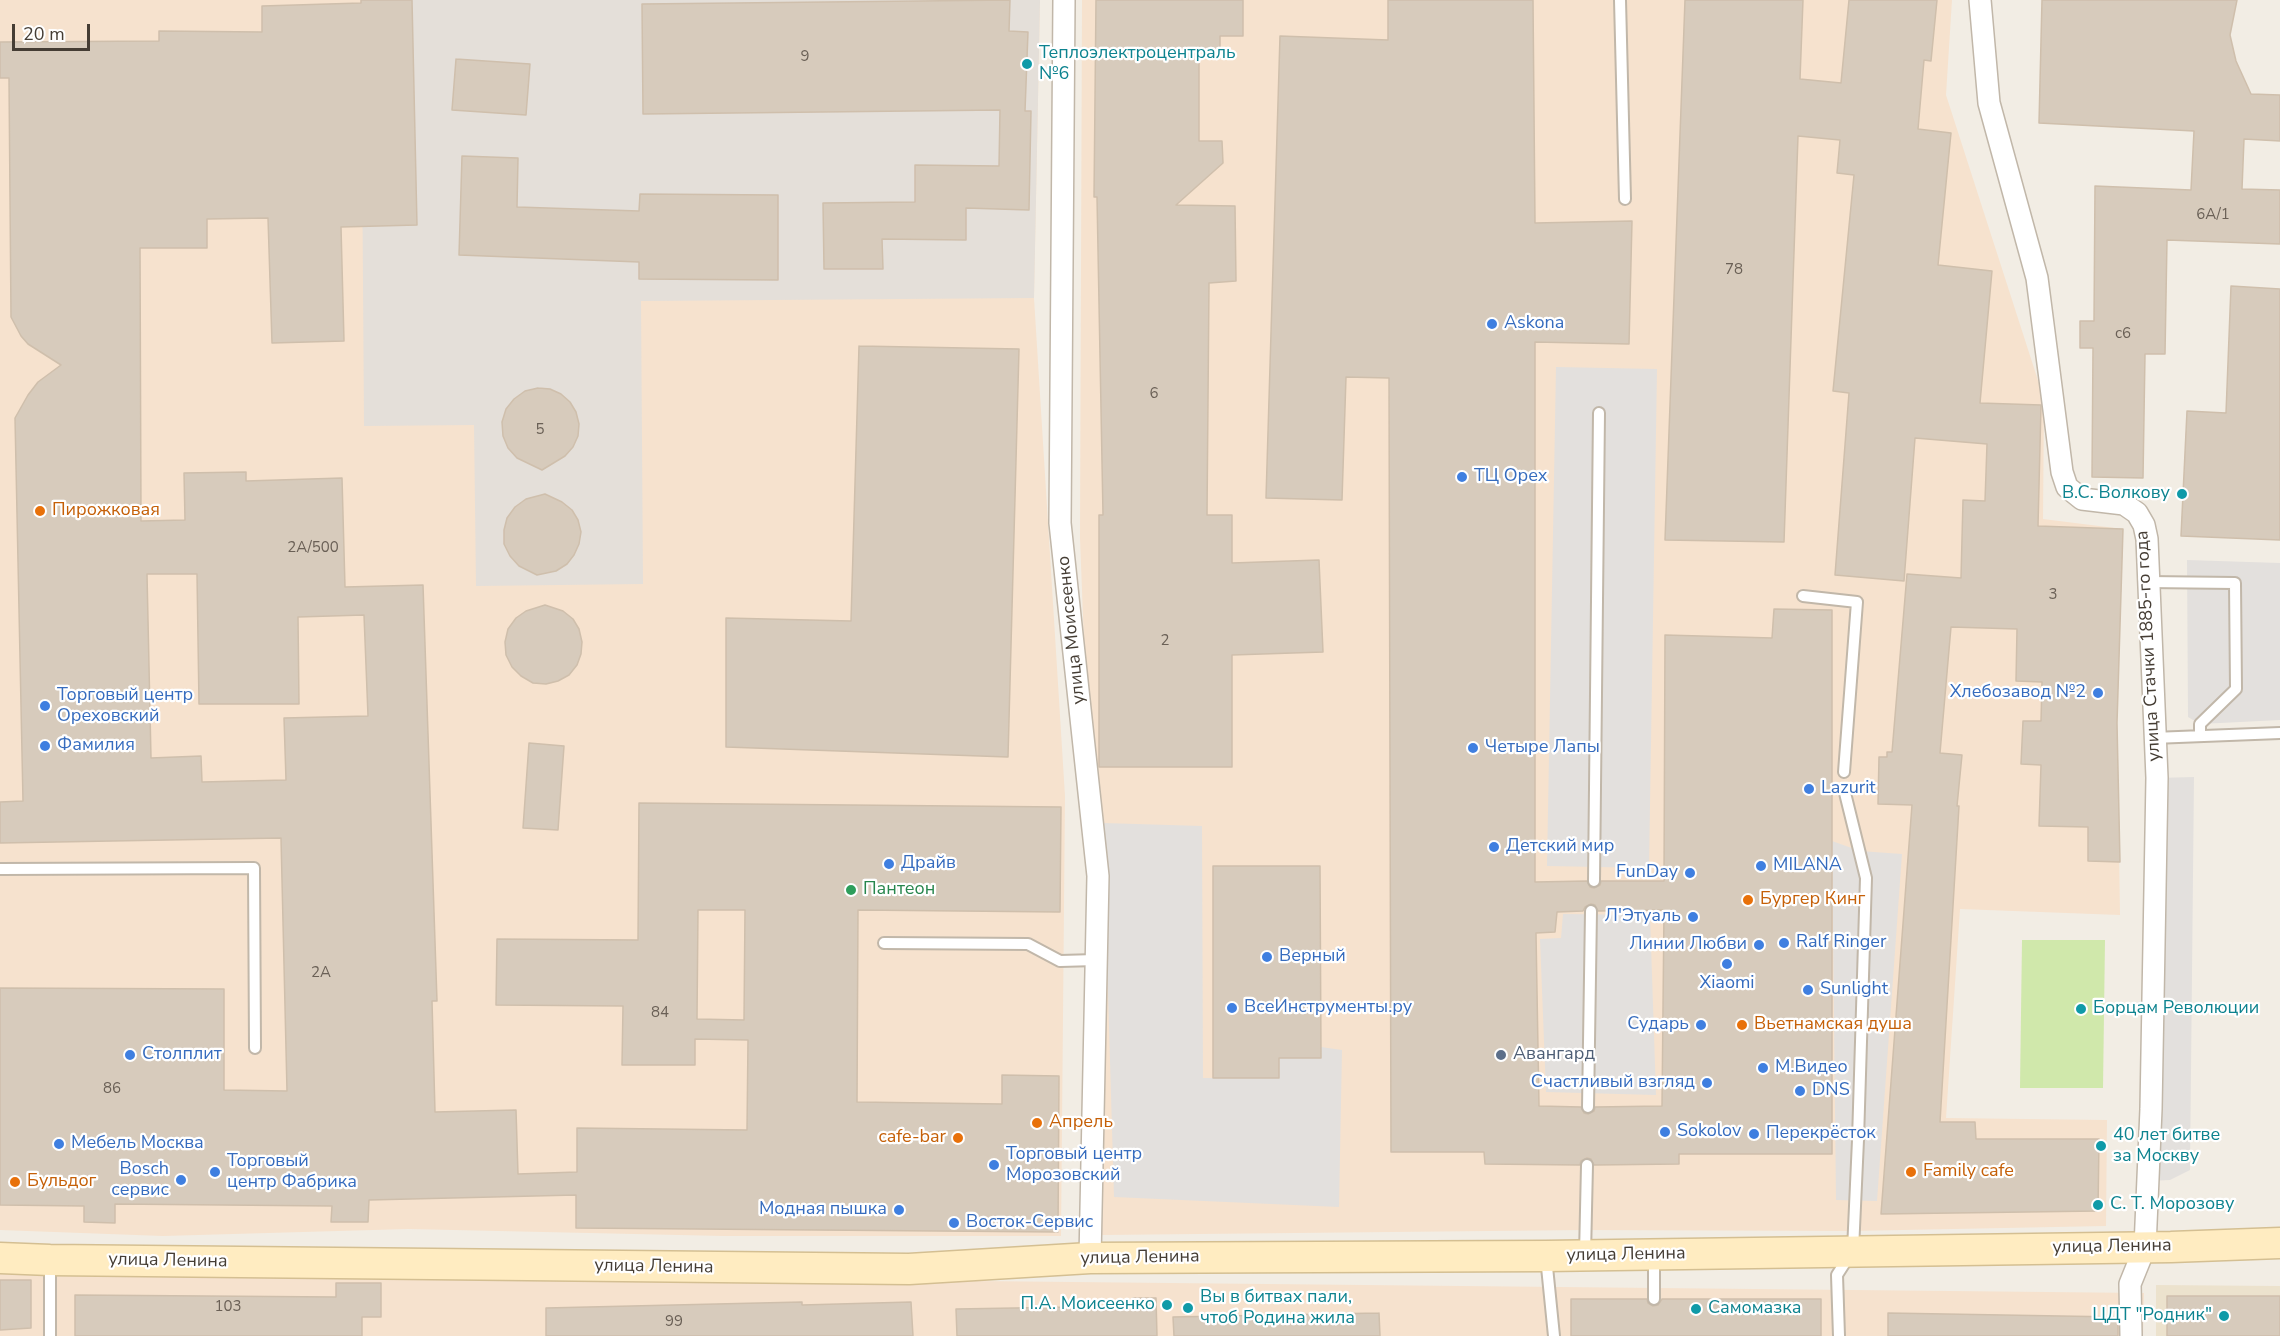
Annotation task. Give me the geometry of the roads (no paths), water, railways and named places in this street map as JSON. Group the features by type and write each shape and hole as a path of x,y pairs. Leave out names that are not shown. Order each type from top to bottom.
{"main road":[{"name":"улица Ленина","path":"0,1258 909,1269 1090,1258 1654,1255 2280,1243"}],"street":[{"name":"улица Моисеенко","path":"1064,0 1060,523 1098,876 1090,1258"},
{"name":"улица Стачки 1885-го года","path":"1980,0 1989,103 2037,278 2061,472 2067,487 2082,499 2124,504 2137,513 2145,525 2153,738 2157,778 2151,1108 2145,1247 2130,1284 2131,1336"}],"lane":[{"path":"1620,0 1625,199"},
{"path":"1594,881 1599,413"},
{"path":"2148,582 2235,582 2236,689 2200,724 2200,736"},
{"path":"1803,596 1857,602 1844,772"},
{"path":"2153,738 2280,733"},
{"path":"1839,1336 1837,1275 1853,1250 1866,878 1844,789"},
{"path":"0,869 254,868 255,1048"},
{"path":"1588,1107 1591,911"},
{"path":"884,944 1028,944 1060,961 1096,960"},
{"path":"1585,1255 1587,1165"},
{"path":"1654,1255 1654,1299"},
{"path":"1546,1256 1554,1336"},
{"path":"50,1260 50,1336"}],"place":[{"name":"Теплоэлектроцентраль №6","path":"1027,64"},
{"name":"Askona","path":"1492,324"},
{"name":"ТЦ Орех","path":"1462,477"},
{"name":"В.С. Волкову","path":"2182,494"},
{"name":"Пирожковая","path":"40,511"},
{"name":"Хлебозавод №2","path":"2098,693"},
{"name":"Торговый центр Ореховский","path":"45,706"},
{"name":"Фамилия","path":"45,746"},
{"name":"Четыре Лапы","path":"1473,748"},
{"name":"Lazurit","path":"1809,789"},
{"name":"Детский мир","path":"1494,847"},
{"name":"Драйв","path":"889,864"},
{"name":"MILANA","path":"1761,866"},
{"name":"FunDay","path":"1690,873"},
{"name":"Пантеон","path":"851,890"},
{"name":"Бургер Кинг","path":"1748,900"},
{"name":"Л'Этуаль","path":"1693,917"},
{"name":"Ralf Ringer","path":"1784,943"},
{"name":"Линии Любви","path":"1759,945"},
{"name":"Верный","path":"1267,957"},
{"name":"Xiaomi","path":"1727,964"},
{"name":"Sunlight","path":"1808,990"},
{"name":"ВсеИнструменты.ру","path":"1232,1008"},
{"name":"Борцам Революции","path":"2081,1009"},
{"name":"Сударь","path":"1701,1025"},
{"name":"Вьетнамская душа","path":"1742,1025"},
{"name":"Столплит","path":"130,1055"},
{"name":"Авангард","path":"1501,1055"},
{"name":"М.Видео","path":"1763,1068"},
{"name":"Счастливый взгляд","path":"1707,1083"},
{"name":"DNS","path":"1800,1091"},
{"name":"Апрель","path":"1037,1123"},
{"name":"Sokolov","path":"1665,1132"},
{"name":"Перекрёсток","path":"1754,1134"},
{"name":"cafe-bar","path":"958,1138"},
{"name":"Мебель Москва","path":"59,1144"},
{"name":"40 лет битве за Москву","path":"2101,1146"},
{"name":"Торговый центр Морозовский","path":"994,1165"},
{"name":"Торговый центр Фабрика","path":"215,1172"},
{"name":"Family cafe","path":"1911,1172"},
{"name":"Bosch сервис","path":"181,1180"},
{"name":"Бульдог","path":"15,1182"},
{"name":"С. Т. Морозову","path":"2098,1205"},
{"name":"Модная пышка","path":"899,1210"},
{"name":"Восток-Сервис","path":"954,1223"},
{"name":"П.А. Моисеенко","path":"1167,1305"},
{"name":"Вы в битвах пали, чтоб Родина жила","path":"1188,1308"},
{"name":"Самомазка","path":"1696,1309"},
{"name":"ЦДТ \"Родник\"","path":"2224,1316"}]}
